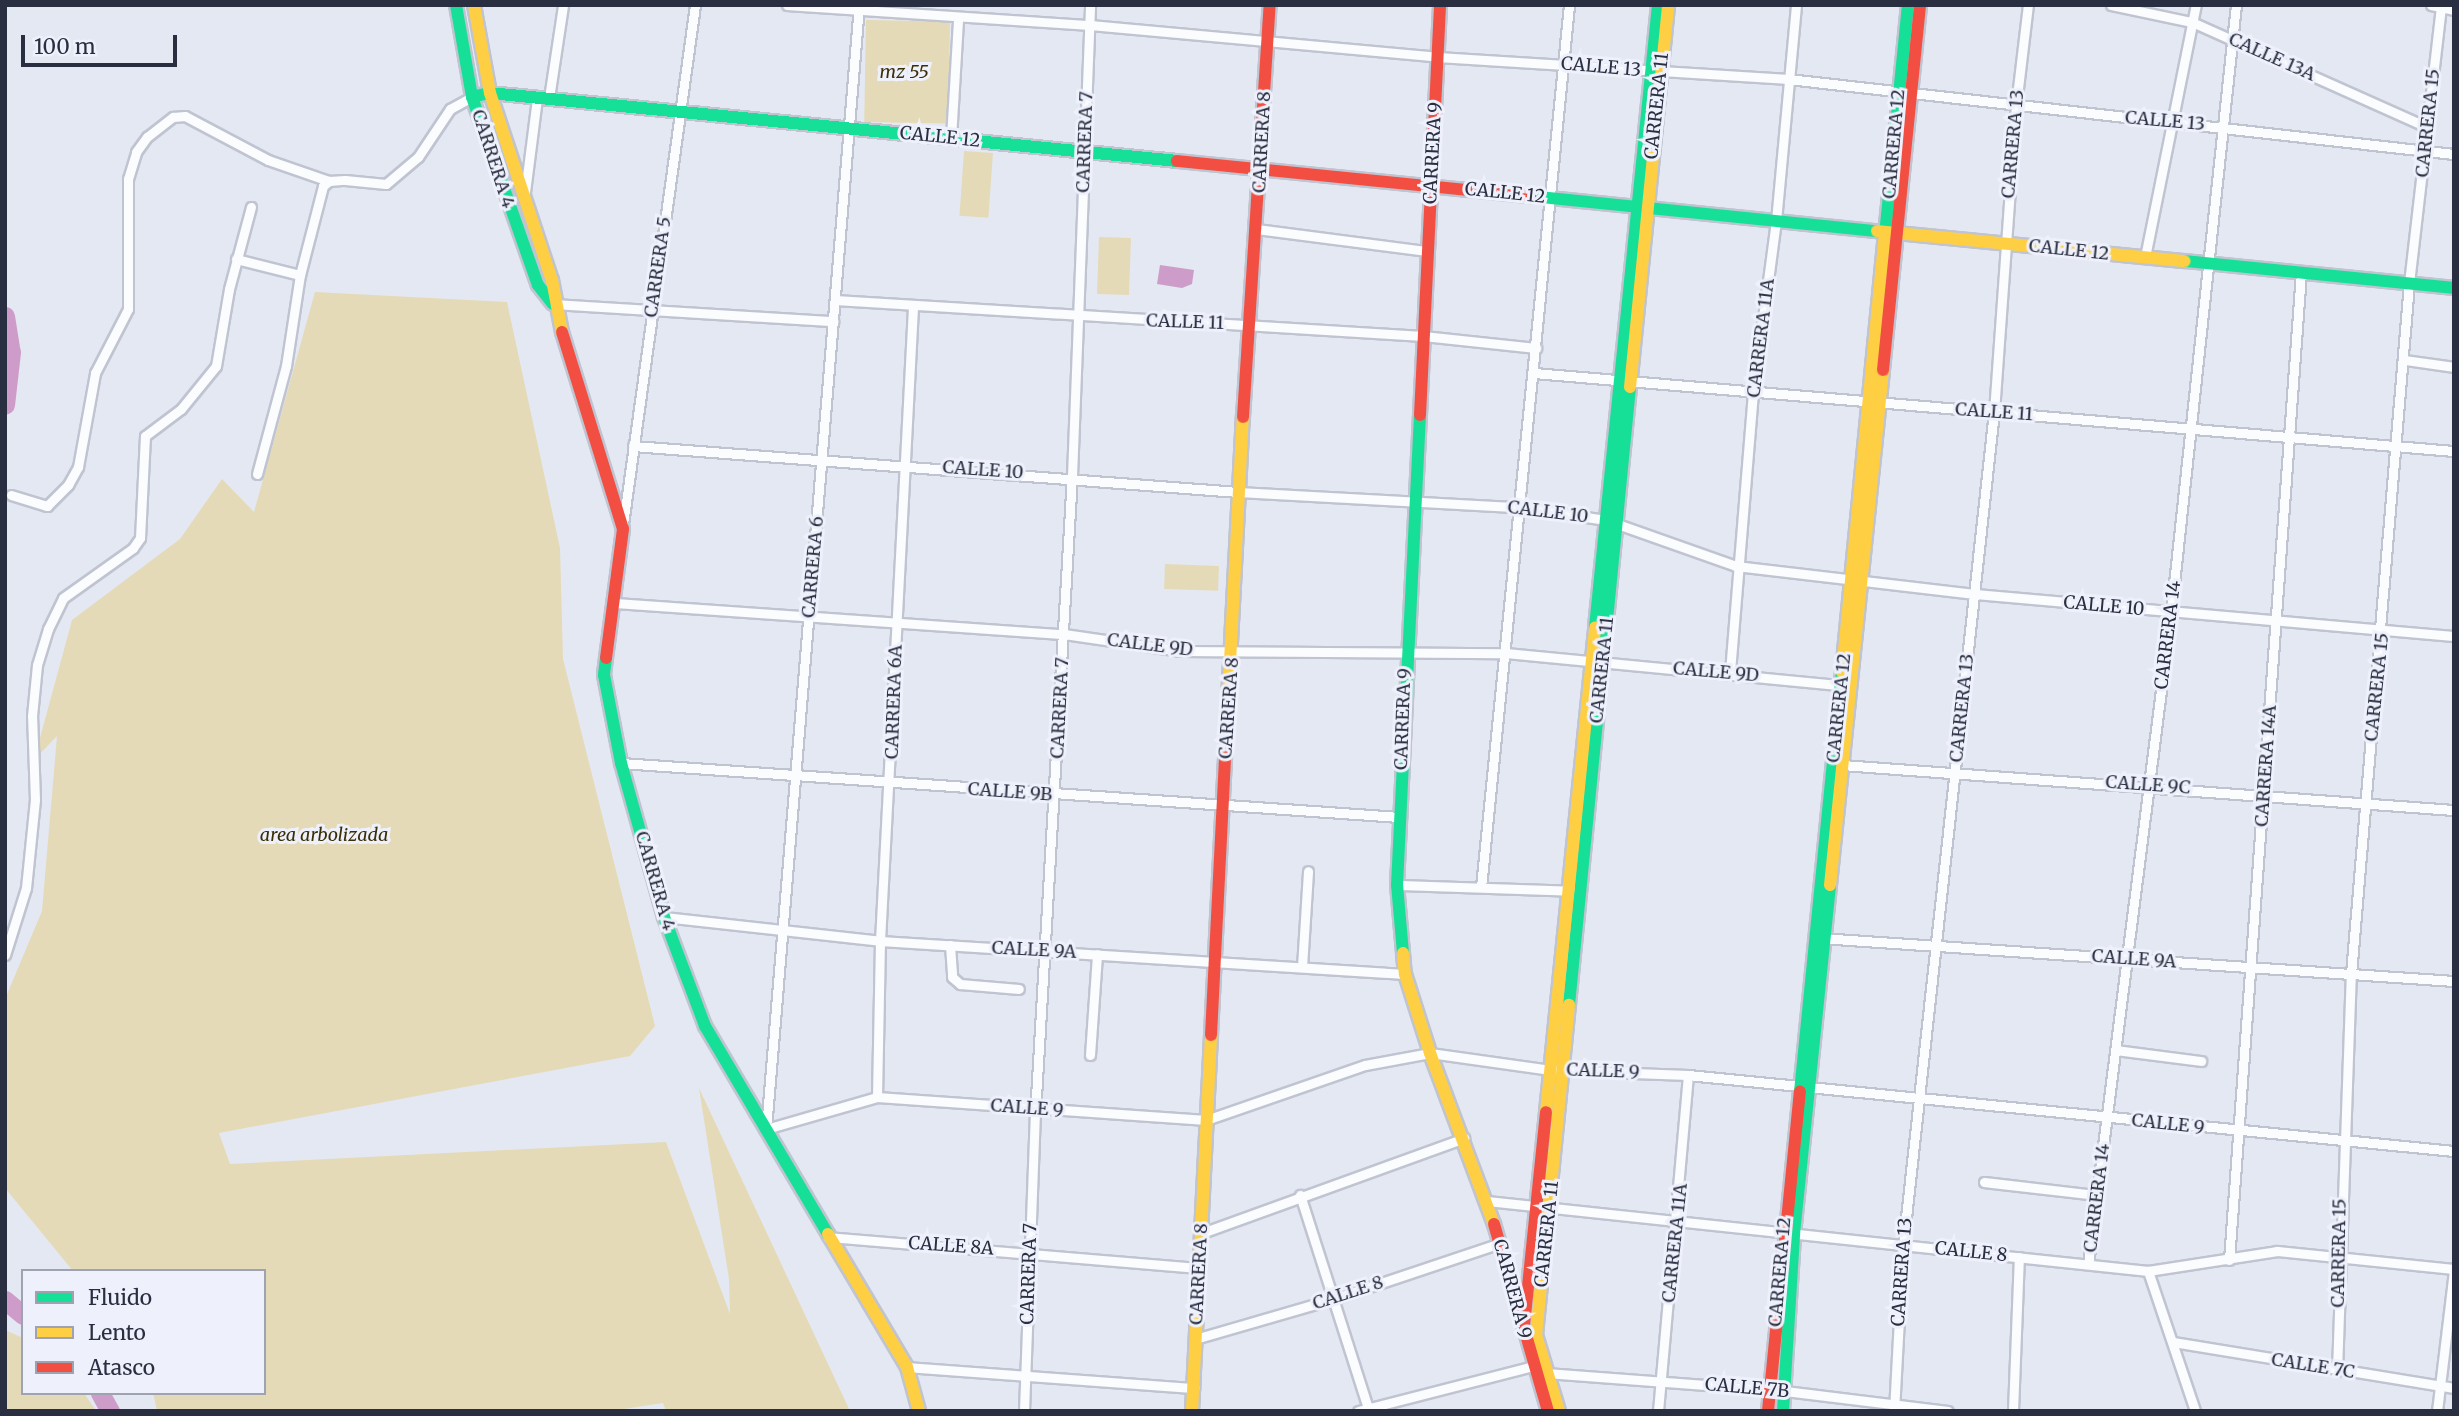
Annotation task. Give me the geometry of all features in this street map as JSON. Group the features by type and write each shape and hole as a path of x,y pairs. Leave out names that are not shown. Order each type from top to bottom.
{"street":[{"name":"CARRERA 4","path":"456,5 472,97 529,262 538,285 553,304"},
{"name":"CARRERA 4","path":"474,5 490,93 552,280 553,304 623,530 616,603 604,675 621,763 664,917 705,1026 907,1367 919,1411"},
{"path":"524,200 563,5"},
{"name":"CARRERA 5","path":"623,530 695,5"},
{"name":"CALLE 13","path":"787,5 859,8 957,19 1089,25 1438,57 1788,79 2454,154"},
{"name":"CARRERA 7","path":"1024,1411 1029,1252 1048,951 1072,476 1090,5"},
{"name":"CARRERA 8","path":"1192,1411 1222,806 1234,652 1238,492 1258,229 1270,5"},
{"name":"CARRERA 9","path":"1440,5 1413,502 1397,885 1405,974 1430,1053 1487,1201 1530,1334 1559,1411"},
{"path":"1481,887 1569,5"},
{"name":"CARRERA 11","path":"1530,1334 1656,72 1658,5"},
{"name":"CARRERA 11","path":"1656,72 1668,5"},
{"name":"CARRERA 11A","path":"1730,672 1736,566 1753,393 1776,221 1796,5"},
{"name":"CARRERA 12","path":"1768,1411 1821,938 1857,582 1904,93 1908,5"},
{"name":"CARRERA 12","path":"1904,93 1920,5"},
{"name":"CARRERA 13","path":"1894,1407 1903,1245 1994,412 2004,243 2028,5"},
{"name":"CALLE 13A","path":"2111,5 2192,22 2427,127"},
{"path":"2146,257 2175,123 2196,5"},
{"name":"CARRERA 14","path":"2088,1264 2171,612 2236,5"},
{"path":"2437,6 2454,10"},
{"name":"CARRERA 15","path":"2337,1371 2342,1140 2351,974 2364,802 2383,630 2409,284 2425,150 2437,6"},
{"name":"CARRERA 6","path":"766,1129 859,8"},
{"path":"951,138 957,19"},
{"name":"CALLE 12","path":"472,97 490,93 680,111 2454,288"},
{"path":"11,495 47,506 68,485 78,467 95,373 128,309 128,179 136,152 147,137 173,117 185,116 268,160 329,181 386,184 418,157 450,109 472,97"},
{"path":"257,474 286,366 300,275 319,198 329,181"},
{"path":"5,955 26,888 35,800 32,716 37,666 48,629 63,598 133,548 140,538 145,436 181,409 216,366 236,259 251,207"},
{"path":"1258,229 1427,251"},
{"path":"236,259 300,275"},
{"name":"CARRERA 14A","path":"2229,1260 2264,794 2286,435 2301,273"},
{"name":"CALLE 11","path":"835,300 1078,318 1251,324 1423,336 1536,348"},
{"path":"553,304 833,321"},
{"name":"CARRERA 6A","path":"877,1097 880,941 913,307"},
{"path":"2405,360 2454,367"},
{"name":"CALLE 11","path":"1534,373 1873,404 2192,426 2454,451"},
{"name":"CALLE 10","path":"633,446 1072,476 1238,492 1518,507 1612,523 1736,566 1974,594 2454,636"},
{"name":"CALLE 9D","path":"616,603 1064,634 1181,651 1505,653 1730,672 1846,686"},
{"name":"CARRERA 12","path":"1821,938 1842,765 1846,686"},
{"name":"CALLE 9B","path":"621,763 1056,796 1400,817"},
{"name":"CALLE 9C","path":"1842,765 2149,785 2454,810"},
{"path":"1302,967 1308,871"},
{"path":"1397,885 1575,892"},
{"name":"CALLE 9A","path":"664,917 880,941 1405,974"},
{"name":"CALLE 9A","path":"1821,938 2454,981"},
{"path":"950,945 952,976 960,984 1019,989"},
{"path":"1090,1055 1097,954"},
{"path":"2116,1050 2201,1061"},
{"name":"CALLE 9","path":"766,1129 877,1097 1206,1120 1365,1065 1430,1053 1557,1070 1688,1074 2454,1151"},
{"name":"CARRERA 11A","path":"1658,1411 1678,1222 1688,1074"},
{"path":"1202,1233 1300,1195 1464,1138"},
{"path":"1984,1182 2097,1195"},
{"path":"1300,1195 1365,1410 1533,1366"},
{"name":"CALLE 8","path":"1487,1201 2148,1270 2277,1251 2339,1255 2454,1270"},
{"name":"CARRERA 12","path":"1783,1411 1789,1233"},
{"name":"CALLE 8A","path":"828,1237 1200,1268"},
{"name":"CALLE 8","path":"1195,1339 1333,1300 1500,1243"},
{"path":"2013,1411 2019,1257"},
{"path":"2148,1270 2194,1411"},
{"path":"2437,1411 2454,1270"},
{"name":"CARRERA 9","path":"1530,1334 1533,1366 1548,1411"},
{"name":"CALLE 7C","path":"2173,1342 2337,1371 2454,1388"},
{"path":"907,1367 1026,1378 1194,1388"},
{"name":"CALLE 7B","path":"1546,1373 1785,1391 1894,1407 1948,1411"}],"green space":[{"name":"mz 55","path":"866,20 950,21 948,123 864,122"},
{"path":"964,151 993,153 988,218 959,216"},
{"path":"1099,237 1131,238 1129,295 1097,294"},
{"name":"area arbolizada","path":"315,292 507,302 560,548 563,659 655,1026 630,1056 219,1133 230,1164 666,1142 730,1314 729,1279 699,1088 850,1411 666,1411 663,1403 611,1411 157,1411 153,1395 266,1395 266,1269 71,1269 5,1188 5,999 42,911 57,736 34,760 72,620 180,539 222,479 254,512"},
{"path":"1165,564 1219,566 1218,591 1164,589"},
{"path":"5,1330 21,1337 21,1395 85,1395 96,1411 5,1411"}],"shaded area":[{"path":"1160,265 1194,270 1192,284 1182,288 1157,284"}],"waterway":[{"path":"5,316 11,352 5,405"},
{"path":"5,1300 21,1313"},
{"path":"101,1395 110,1411"}],"traffic: fast":[{"path":"456,5 472,97 538,285 553,304"},
{"path":"1595,627 1658,5"},
{"path":"1885,235 1908,5"},
{"path":"472,97 490,93 1177,161"},
{"path":"1530,196 1877,231"},
{"path":"2185,261 2454,288"},
{"path":"1569,1005 1630,387"},
{"path":"1403,953 1397,885 1420,415"},
{"path":"606,658 604,675 621,763 664,917 705,1026 828,1234"},
{"path":"1800,1092 1842,672"},
{"path":"1783,1411 1794,1234 1830,885"}],"traffic: slow":[{"path":"474,5 490,93 552,280 562,332"},
{"path":"1630,387 1668,5"},
{"path":"1877,231 2185,261"},
{"path":"1842,672 1885,235"},
{"path":"1830,885 1883,370"},
{"path":"1226,738 1243,417"},
{"path":"1546,1112 1595,627"},
{"path":"1403,953 1405,974 1430,1053 1494,1224"},
{"path":"1559,1411 1536,1335 1569,1005"},
{"path":"1192,1411 1211,1035"},
{"path":"828,1234 907,1367 919,1411"}],"traffic: jam":[{"path":"1243,417 1270,5"},
{"path":"1420,415 1440,5"},
{"path":"1883,370 1920,5"},
{"path":"1177,161 1530,196"},
{"path":"562,332 623,529 606,658"},
{"path":"1211,1035 1226,738"},
{"path":"1768,1411 1800,1092"},
{"path":"1524,1325 1546,1112"},
{"path":"1494,1224 1548,1411"}]}
